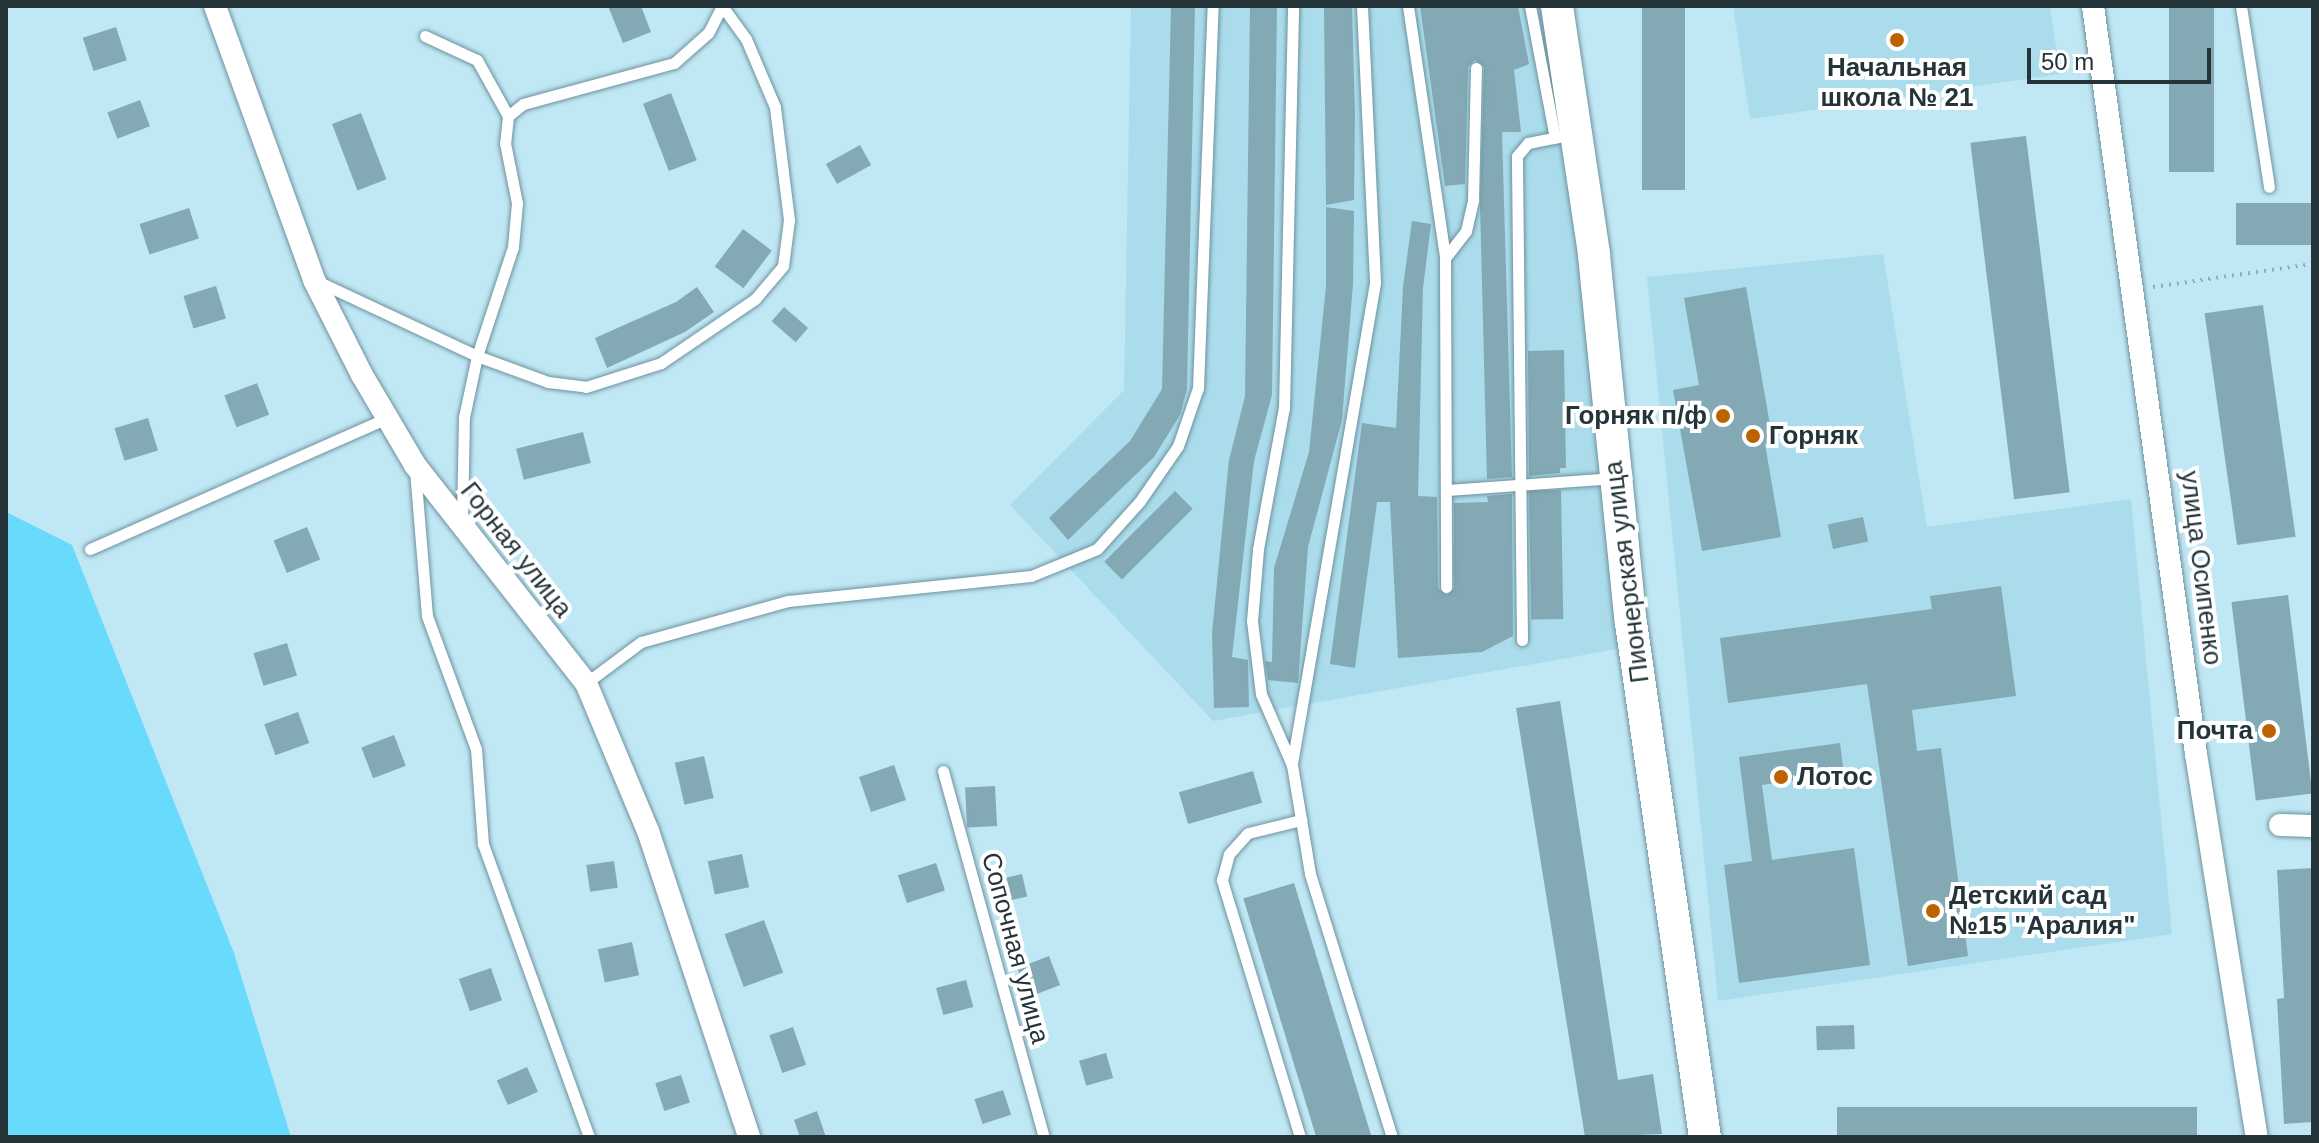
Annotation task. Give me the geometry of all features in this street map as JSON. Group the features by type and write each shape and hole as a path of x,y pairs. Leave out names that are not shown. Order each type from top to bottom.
{"main road":[{"name":"Пионерская улица","path":"1557,6 1566,136 1594,255 1631,623 1705,1137"}],"street":[{"name":"Горная улица","path":"215,6 314,280 387,418 415,465 462,529 586,683 648,831 749,1137"},
{"name":"улица Осипенко","path":"2093,6 2196,754 2257,1137"},
{"path":"2280,825 2313,826"}],"lane":[{"path":"314,280 477,356 548,382 586,387 661,363 755,299 783,266 789,220 775,107 746,39 722,6 708,33 674,63 523,104 508,116"},
{"path":"586,683 641,642 788,601 1031,576 1097,549 1140,501 1178,446 1198,388 1213,6"},
{"path":"1293,6 1284,408 1258,549 1252,621 1261,694 1292,765 1310,874 1392,1137"},
{"path":"1292,765 1375,283 1362,6"},
{"path":"1408,6 1445,258 1446,587"},
{"path":"1522,640 1523,488 1517,156 1528,143 1566,136 1530,6"},
{"path":"2241,6 2269,187"},
{"path":"425,36 477,60 508,116 505,143 517,203 513,247 477,356 464,417 462,529"},
{"path":"1445,258 1466,231 1473,200 1476,68"},
{"path":"90,549 387,418"},
{"path":"415,465 427,616 476,749 483,844 589,1137"},
{"path":"1446,490 1523,488 1615,478"},
{"name":"Сопочная улица","path":"943,771 1044,1137"},
{"path":"1300,1137 1222,880 1229,854 1248,833 1301,820"}],"path":[{"path":"2134,289 2313,264"}],"shaded area":[{"path":"1131,6 1544,6 1583,256 1623,648 1213,721 1010,505 1124,390"},
{"name":"Начальная школа № 21","path":"1733,6 2050,6 2060,74 1750,119"},
{"path":"1883,254 1927,527 2131,499 2172,934 1718,1001 1647,277"},
{"path":"6,512 72,545 234,953 291,1137 6,1137"}],"building":[{"path":"608,6 641,6 651,32 623,43"},
{"path":"1171,6 1195,6 1187,389 1180,415 1154,457 1068,540 1049,518 1130,441 1162,389"},
{"path":"1250,6 1277,6 1272,395 1254,461 1232,657 1248,660 1249,707 1214,708 1212,633 1229,460 1245,396"},
{"path":"1324,6 1352,6 1355,116 1354,200 1326,205"},
{"path":"1420,6 1518,6 1529,64 1514,70 1521,132 1502,132 1512,477 1487,479 1480,205 1484,67 1475,60 1468,67 1465,184 1445,186"},
{"path":"1642,6 1685,6 1685,190 1642,190"},
{"path":"2169,6 2214,6 2214,172 2169,172"},
{"path":"116,27 127,60 94,71 83,38"},
{"path":"671,93 697,160 669,171 643,104"},
{"path":"140,100 150,126 117,139 107,113"},
{"path":"361,113 386,179 358,190 332,124"},
{"path":"2026,136 2070,492 2014,499 1970,143"},
{"path":"860,145 871,165 837,184 826,164"},
{"path":"2236,203 2313,203 2313,245 2236,245"},
{"path":"1326,207 1354,211 1353,284 1342,420 1308,547 1298,683 1268,680 1265,661 1272,662 1274,568 1309,452 1326,286"},
{"path":"189,208 199,238 149,255 140,224"},
{"path":"1412,221 1431,224 1423,288 1418,496 1437,497 1438,588 1447,595 1454,588 1454,503 1488,502 1487,496 1512,494 1513,636 1482,652 1398,658 1390,502 1377,502 1355,668 1330,664 1362,423 1396,428 1403,287"},
{"path":"743,229 772,251 743,288 715,267"},
{"path":"216,286 226,319 193,328 183,296"},
{"path":"697,287 714,312 685,332 607,368 595,338 676,302"},
{"name":"Горняк п/ф","path":"1746,287 1773,442 1765,444 1781,537 1702,551 1673,390 1699,385 1684,298"},
{"path":"2263,305 2296,537 2237,545 2205,313"},
{"path":"784,307 808,328 796,342 772,321"},
{"path":"1564,350 1566,468 1560,468 1560,473 1529,476 1528,351"},
{"path":"257,383 269,415 237,427 224,396"},
{"path":"148,418 158,451 124,461 115,428"},
{"path":"583,432 591,463 524,480 516,449"},
{"path":"1561,490 1563,619 1531,620 1529,491"},
{"path":"1175,491 1193,509 1122,579 1104,562"},
{"path":"1863,517 1868,541 1833,549 1828,524"},
{"path":"307,527 320,559 287,573 274,540"},
{"name":"Лотос","path":"2001,586 2016,696 1912,710 1917,751 1941,748 1968,956 1908,966 1867,684 1728,703 1720,638 1932,609 1930,596"},
{"path":"2288,595 2312,794 2256,800 2231,602"},
{"path":"287,643 297,676 263,686 254,653"},
{"path":"1560,701 1618,1080 1653,1074 1662,1134 1585,1137 1516,708"},
{"path":"298,712 309,743 275,755 264,724"},
{"path":"394,735 406,766 373,778 361,748"},
{"path":"1840,743 1844,774 1762,785 1772,860 1854,848 1870,965 1739,983 1724,865 1752,861 1739,757"},
{"path":"704,756 714,798 684,805 675,763"},
{"path":"894,765 906,800 871,812 859,777"},
{"path":"1253,771 1262,803 1188,824 1179,792"},
{"path":"995,786 997,826 967,828 965,788"},
{"path":"742,854 749,887 715,895 708,861"},
{"path":"614,861 618,888 590,892 586,865"},
{"path":"936,863 945,891 907,903 898,875"},
{"path":"2313,868 2313,1122 2284,1124 2277,999 2284,998 2277,870"},
{"path":"1022,874 1027,896 992,905 987,882"},
{"path":"1294,883 1372,1137 1316,1137 1243,898"},
{"path":"764,920 783,973 744,987 725,934"},
{"path":"632,942 639,975 605,983 598,949"},
{"path":"1049,956 1060,985 1028,997 1017,968"},
{"path":"491,968 502,1000 470,1011 459,979"},
{"path":"966,980 973,1007 943,1015 936,988"},
{"path":"1854,1025 1855,1049 1817,1050 1816,1026"},
{"path":"793,1027 806,1065 782,1073 769,1035"},
{"path":"1106,1053 1113,1078 1086,1086 1079,1061"},
{"path":"527,1067 538,1092 508,1105 497,1080"},
{"path":"681,1075 690,1103 664,1111 655,1083"},
{"path":"1003,1090 1011,1115 983,1124 974,1099"},
{"path":"1837,1107 2197,1107 2197,1137 1837,1137"},
{"path":"817,1111 826,1137 800,1137 794,1120"}],"place":[{"name":"Начальная школа № 21","path":"1897,40"},
{"name":"Горняк п/ф","path":"1723,416"},
{"name":"Горняк","path":"1753,436"},
{"name":"Почта","path":"2269,731"},
{"name":"Лотос","path":"1781,777"},
{"name":"Детский сад №15 \"Аралия\"","path":"1933,911"}]}
